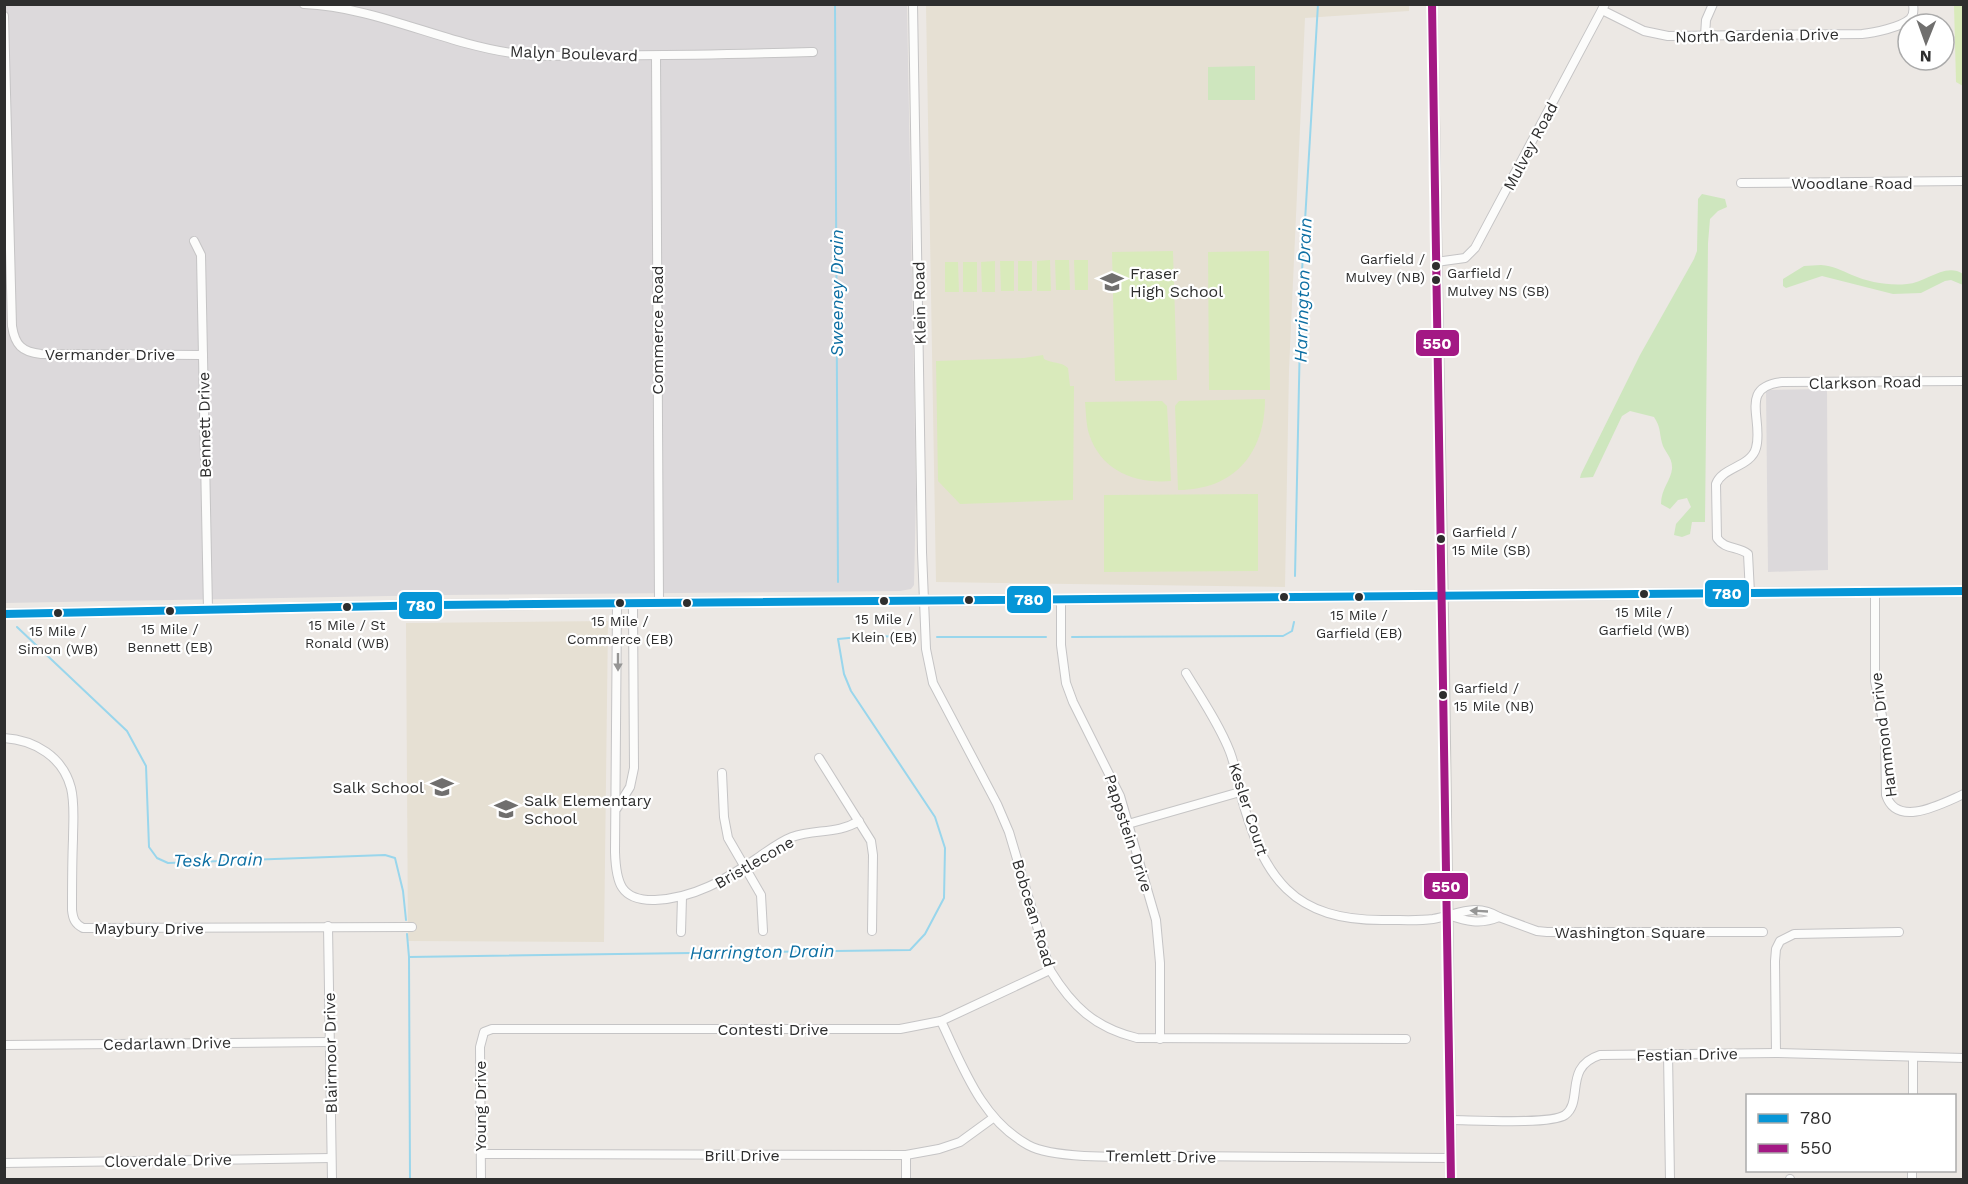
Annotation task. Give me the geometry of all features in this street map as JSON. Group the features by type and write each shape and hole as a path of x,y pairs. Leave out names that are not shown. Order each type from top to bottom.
{"main road":[{"path":"1432,4 1451,1179"},
{"path":"4,614 617,603 1964,591"}],"street":[{"name":"Malyn Boulevard","path":"304,4 352,10 513,54 656,56 813,52"},
{"name":"Klein Road","path":"913,4 922,552 925,601"},
{"path":"1705,36 1706,20 1713,4"},
{"name":"North Gardenia Drive","path":"1604,7 1644,31 1678,37 1872,33 1904,23 1913,15 1913,4"},
{"name":"Mulvey Road","path":"1436,262 1462,259 1475,248 1604,7"},
{"name":"Vermander Drive","path":"4,16 12,326 18,347 31,353 41,354 203,355"},
{"name":"Commerce Road","path":"656,56 659,603"},
{"name":"Woodlane Road","path":"1741,183 1964,182"},
{"name":"Bennett Drive","path":"194,241 201,255 208,610"},
{"name":"Clarkson Road","path":"1750,593 1748,554 1744,550 1723,545 1717,538 1716,484 1719,478 1750,458 1755,452 1757,394 1760,390 1767,385 1782,382 1964,381"},
{"name":"Hammond Drive","path":"1875,592 1875,681 1885,731 1886,795 1891,806 1908,812 1926,811 1964,794"},
{"name":"Pappstein Drive","path":"1061,600 1060,645 1066,683 1073,702 1112,777 1156,920 1159,936 1160,1039"},
{"name":"Bobcean Road","path":"925,601 926,649 933,683 998,804 1009,831 1050,970 1070,1000 1103,1026 1137,1038 1406,1039"},
{"name":"Bristlecone","path":"617,603 616,873 624,891 631,896 648,900 682,897 706,889 792,837 840,830 859,821"},
{"path":"615,811 630,787 633,774 633,603"},
{"name":"Kesler Court","path":"1186,673 1224,737 1262,855 1270,869 1292,895 1305,905 1324,913 1373,920 1433,919 1448,915"},
{"name":"Maybury Drive","path":"4,738 32,744 51,755 60,764 71,788 73,810 72,910 73,919 78,926 94,929 412,927"},
{"path":"819,758 870,842 873,855 872,931"},
{"path":"722,773 725,828 728,838 761,895 763,931"},
{"path":"1128,824 1240,792"},
{"path":"681,932 682,897"},
{"name":"Washington Square","path":"1448,915 1468,922 1486,923 1498,917 1547,932 1763,932"},
{"name":"Blairmoor Drive","path":"328,926 332,1179"},
{"path":"1776,1053 1775,961 1776,949 1780,941 1794,934 1899,932"},
{"name":"Contesti Drive","path":"484,1032 501,1028 881,1030 918,1027 941,1021 1050,970"},
{"name":"Tremlett Drive","path":"941,1021 970,1082 993,1118 1029,1146 1043,1151 1058,1154 1139,1156 1450,1158"},
{"name":"Young Drive","path":"481,1179 480,1047 484,1032"},
{"name":"Cedarlawn Drive","path":"4,1045 330,1042"},
{"path":"1668,1053 1670,1179"},
{"name":"Festian Drive","path":"1450,1120 1558,1118 1568,1113 1577,1076 1586,1062 1606,1055 1776,1053 1964,1058"},
{"path":"1913,1058 1913,1094"},
{"name":"Brill Drive","path":"481,1154 906,1155 939,1149 960,1142 993,1118"},
{"path":"906,1155 906,1179"},
{"name":"Cloverdale Drive","path":"4,1163 331,1158"}],"shaded area":[{"path":"4,5 907,5 916,495 914,585 911,589 900,591 442,595 5,603"},
{"name":"Fraser High School","path":"926,5 1409,5 1409,11 1305,18 1289,370 1285,587 936,582"},
{"path":"1827,389 1828,570 1768,572 1766,390"},
{"name":"Salk Elementary School","path":"608,621 604,942 408,941 406,623"}],"green space":[{"path":"1954,5 1963,5 1963,86 1956,82 1956,12"},
{"path":"1255,66 1255,100 1208,100 1208,67"},
{"path":"1702,194 1725,199 1727,207 1718,211 1710,219 1708,243 1705,522 1692,522 1690,534 1682,537 1674,535 1676,524 1691,507 1687,498 1678,500 1670,509 1661,504 1672,465 1654,417 1630,411 1622,416 1593,477 1580,478 1640,355 1694,259 1697,251 1698,199"},
{"path":"1173,251 1177,380 1115,381 1112,252"},
{"path":"1269,251 1270,390 1209,390 1208,252"},
{"path":"1050,260 1051,291 1037,291 1037,261"},
{"path":"1055,260 1069,260 1070,290 1056,290"},
{"path":"1074,260 1088,260 1088,290 1075,290"},
{"path":"995,261 995,292 982,292 981,262"},
{"path":"1000,261 1014,261 1014,291 1001,291"},
{"path":"1018,261 1032,261 1032,291 1018,291"},
{"path":"945,262 958,262 959,292 945,292"},
{"path":"963,262 977,262 977,292 963,292"},
{"path":"1821,265 1837,268 1865,280 1893,284 1914,283 1949,270 1963,274 1963,285 1951,280 1921,293 1893,294 1822,276 1786,288 1783,286 1783,279 1804,266"},
{"path":"1043,355 1044,359 1068,368 1070,386 1074,386 1073,500 960,504 938,481 936,361 1024,358"},
{"path":"1265,399 1264,418 1259,436 1252,452 1242,465 1215,483 1178,490 1175,406 1179,401"},
{"path":"1162,401 1167,406 1171,481 1145,480 1121,473 1111,466 1094,447 1089,434 1085,402"},
{"path":"1258,494 1258,571 1104,572 1104,495"}],"waterway":[{"name":"Sweeney Drain","path":"835,4 838,582"},
{"name":"Harrington Drain","path":"1295,576 1301,288 1318,4"},
{"name":"Harrington Drain","path":"1072,637 1283,636 1292,631 1294,622"},
{"name":"Tesk Drain","path":"17,627 127,731 146,766 149,847 157,858 168,863 385,855 395,858 403,891 406,920"},
{"name":"Harrington Drain","path":"409,957 910,950 925,934 944,898 945,848 935,817 851,691 844,674 838,639 870,636 915,637"},
{"name":"Harrington Drain","path":"937,637 1046,637"},
{"name":"Harrington Drain","path":"407,934 410,1180"}],"transit line":[{"name":"550","path":"1432,4 1451,1180"},
{"name":"780","path":"4,614 439,605 1964,591"}],"place":[{"name":"Garfield / Mulvey (NB)","path":"1436,266"},
{"name":"Garfield / Mulvey NS (SB)","path":"1436,280"},
{"name":"Fraser High School","path":"1112,282"},
{"name":"Garfield / 15 Mile (SB)","path":"1441,539"},
{"name":"15 Mile / Garfield (WB)","path":"1644,594"},
{"name":"15 Mile / Garfield (EB)","path":"1359,597"},
{"name":"15 Mile / Klein (EB)","path":"884,601"},
{"name":"15 Mile / Commerce (EB)","path":"620,603"},
{"name":"15 Mile / St Ronald (WB)","path":"347,607"},
{"name":"15 Mile / Bennett (EB)","path":"170,611"},
{"name":"15 Mile / Simon (WB)","path":"58,613"},
{"name":"Garfield / 15 Mile (NB)","path":"1443,695"},
{"name":"Salk School","path":"442,787"},
{"name":"Salk Elementary School","path":"506,809"}]}
